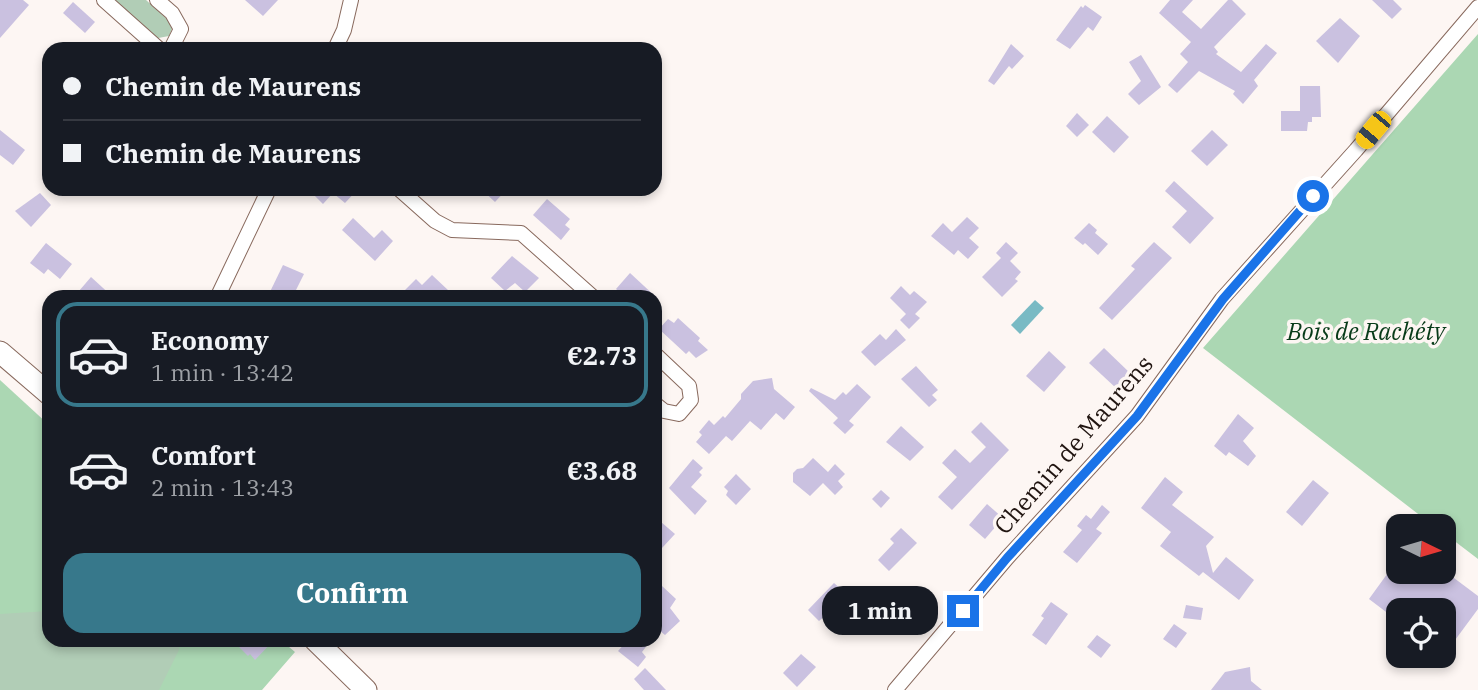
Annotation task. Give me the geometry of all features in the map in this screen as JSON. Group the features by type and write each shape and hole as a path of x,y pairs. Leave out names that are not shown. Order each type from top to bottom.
{"street":[{"path":"104,0 151,42"},
{"path":"157,0 172,13 181,29 174,42"},
{"path":"338,42 351,0"},
{"name":"Chemin de Maurens","path":"895,690 1007,558 1137,416 1223,299 1356,150 1478,7"},
{"path":"222,290 266,196"},
{"path":"407,196 435,221 452,230 521,233 585,290"},
{"path":"0,352 42,388"},
{"path":"662,361 690,386 691,401 679,414 662,409"},
{"path":"322,647 366,690"}],"green space":[{"path":"112,0 146,0 168,20 172,29 169,36 153,39"},
{"name":"Bois de Rachéty","path":"1478,34 1478,559 1456,542 1456,514 1418,514 1203,348"},
{"path":"0,380 42,419 42,611 0,614"},
{"path":"42,473 42,647 241,647 235,690 0,690 0,485"},
{"path":"179,647 289,647 295,652 262,690 159,690"}],"water":[{"path":"1035,300 1044,308 1020,334 1011,325"}],"building":[{"path":"0,0 23,0 29,5 0,38"},
{"path":"245,0 278,0 263,16"},
{"path":"1170,0 1193,0 1182,12 1201,29 1228,0 1232,0 1246,14 1214,47 1218,52 1216,54 1241,72 1266,44 1277,53 1254,80 1258,86 1243,104 1233,94 1235,91 1199,71 1177,93 1168,85 1188,62 1180,54 1191,42 1159,13"},
{"path":"1372,0 1393,0 1402,9 1392,19"},
{"path":"73,2 95,22 85,33 63,13"},
{"path":"1085,5 1102,17 1093,31 1088,27 1070,49 1056,40 1081,6 1083,8"},
{"path":"1340,18 1360,36 1338,63 1316,41"},
{"path":"1011,44 1024,56 1012,69 1009,66 994,85 988,81"},
{"path":"1141,55 1161,87 1139,105 1128,94 1141,81 1129,62"},
{"path":"1300,86 1320,86 1321,117 1312,117 1307,131 1281,131 1281,111 1300,111"},
{"path":"1077,113 1089,125 1077,137 1066,126"},
{"path":"1107,116 1129,137 1114,153 1092,132"},
{"path":"0,130 25,150 13,165 0,155"},
{"path":"1212,130 1228,145 1207,166 1191,151"},
{"path":"1174,181 1214,218 1190,244 1172,227 1187,211 1165,191"},
{"path":"40,193 51,205 31,227 15,211"},
{"path":"315,196 330,196 323,204"},
{"path":"337,196 352,196 345,203"},
{"path":"489,196 501,196 495,202"},
{"path":"547,199 570,219 565,225 570,229 561,240 533,215"},
{"path":"967,217 979,228 969,238 979,247 968,259 958,250 954,255 931,236 943,223 952,232"},
{"path":"353,218 374,238 382,230 393,241 375,261 342,230"},
{"path":"1089,223 1097,230 1095,233 1108,244 1098,255 1085,243 1083,245 1074,238"},
{"path":"1006,242 1018,253 1010,261 1021,272 1015,279 1018,281 1002,297 982,277 1001,258 996,253"},
{"path":"1154,242 1172,258 1112,320 1099,308 1135,269 1131,266"},
{"path":"46,243 72,264 60,279 48,269 44,274 30,263"},
{"path":"512,256 539,278 527,290 523,290 515,283 504,290 491,278"},
{"path":"283,265 304,274 296,290 271,290"},
{"path":"630,273 648,290 617,290"},
{"path":"432,275 448,290 405,290 416,279 422,285"},
{"path":"91,277 105,290 80,290"},
{"path":"901,286 910,295 914,291 927,302 915,314 920,318 909,329 900,320 906,314 890,298"},
{"path":"678,318 700,338 698,341 708,350 696,358 689,351 686,354 662,332 662,326 668,319 674,323"},
{"path":"896,329 906,340 875,366 861,352 880,334 886,340"},
{"path":"1104,348 1130,373 1116,388 1089,363"},
{"path":"1049,351 1066,367 1044,392 1026,376"},
{"path":"916,366 938,390 932,395 937,400 929,407 901,379"},
{"path":"772,378 774,389 795,407 784,420 776,413 761,430 750,421 732,441 726,436 709,454 696,442 702,435 699,432 709,420 714,425 723,416 725,418 753,381"},
{"path":"857,384 871,397 849,421 854,425 845,434 833,423 838,418 809,391 811,388 835,400 843,392 846,395"},
{"path":"1238,414 1254,428 1243,441 1256,456 1248,466 1229,452 1226,456 1214,446"},
{"path":"981,422 1009,450 952,510 938,497 957,477 942,463 955,449 970,463 986,447 971,432"},
{"path":"901,426 924,447 910,461 886,442"},
{"path":"813,458 828,472 835,464 845,474 838,481 843,487 835,495 823,483 810,496 793,482 793,473"},
{"path":"693,459 703,468 699,472 702,475 691,487 707,501 695,515 669,488"},
{"path":"736,474 751,489 736,505 726,495 728,491 724,487"},
{"path":"1165,477 1183,492 1172,505 1214,537 1206,546 1213,573 1226,557 1254,580 1239,600 1203,572 1199,576 1160,546 1171,532 1141,508"},
{"path":"1313,480 1329,493 1302,526 1286,512"},
{"path":"881,490 890,498 881,508 872,499"},
{"path":"987,504 1003,518 985,539 969,525"},
{"path":"1102,505 1110,512 1096,529 1102,533 1077,563 1063,552 1082,530 1077,526 1086,515 1091,519"},
{"path":"662,523 675,534 662,548"},
{"path":"901,528 917,543 889,571 878,560 894,543 890,539"},
{"path":"1386,576 1386,584 1456,584 1456,580 1478,596 1478,609 1456,639 1456,598 1386,598 1386,612 1369,599"},
{"path":"834,583 845,593 841,598 843,600 819,621 808,610"},
{"path":"662,586 676,599 670,608 680,621 665,635 662,633"},
{"path":"1051,602 1068,614 1046,645 1032,635"},
{"path":"1186,605 1203,608 1201,620 1183,618"},
{"path":"1174,624 1187,633 1176,648 1163,639"},
{"path":"1097,635 1111,645 1101,658 1087,647"},
{"path":"239,647 267,647 255,660 250,654 248,656"},
{"path":"622,647 646,647 642,652 646,657 638,667 618,651"},
{"path":"801,654 816,667 797,687 783,673"},
{"path":"1250,667 1251,681 1262,690 1211,690 1225,672"},
{"path":"645,668 666,690 644,690 634,679"}],"route":[{"path":"963,611 1007,558 1137,416 1223,299 1313,196"}]}
